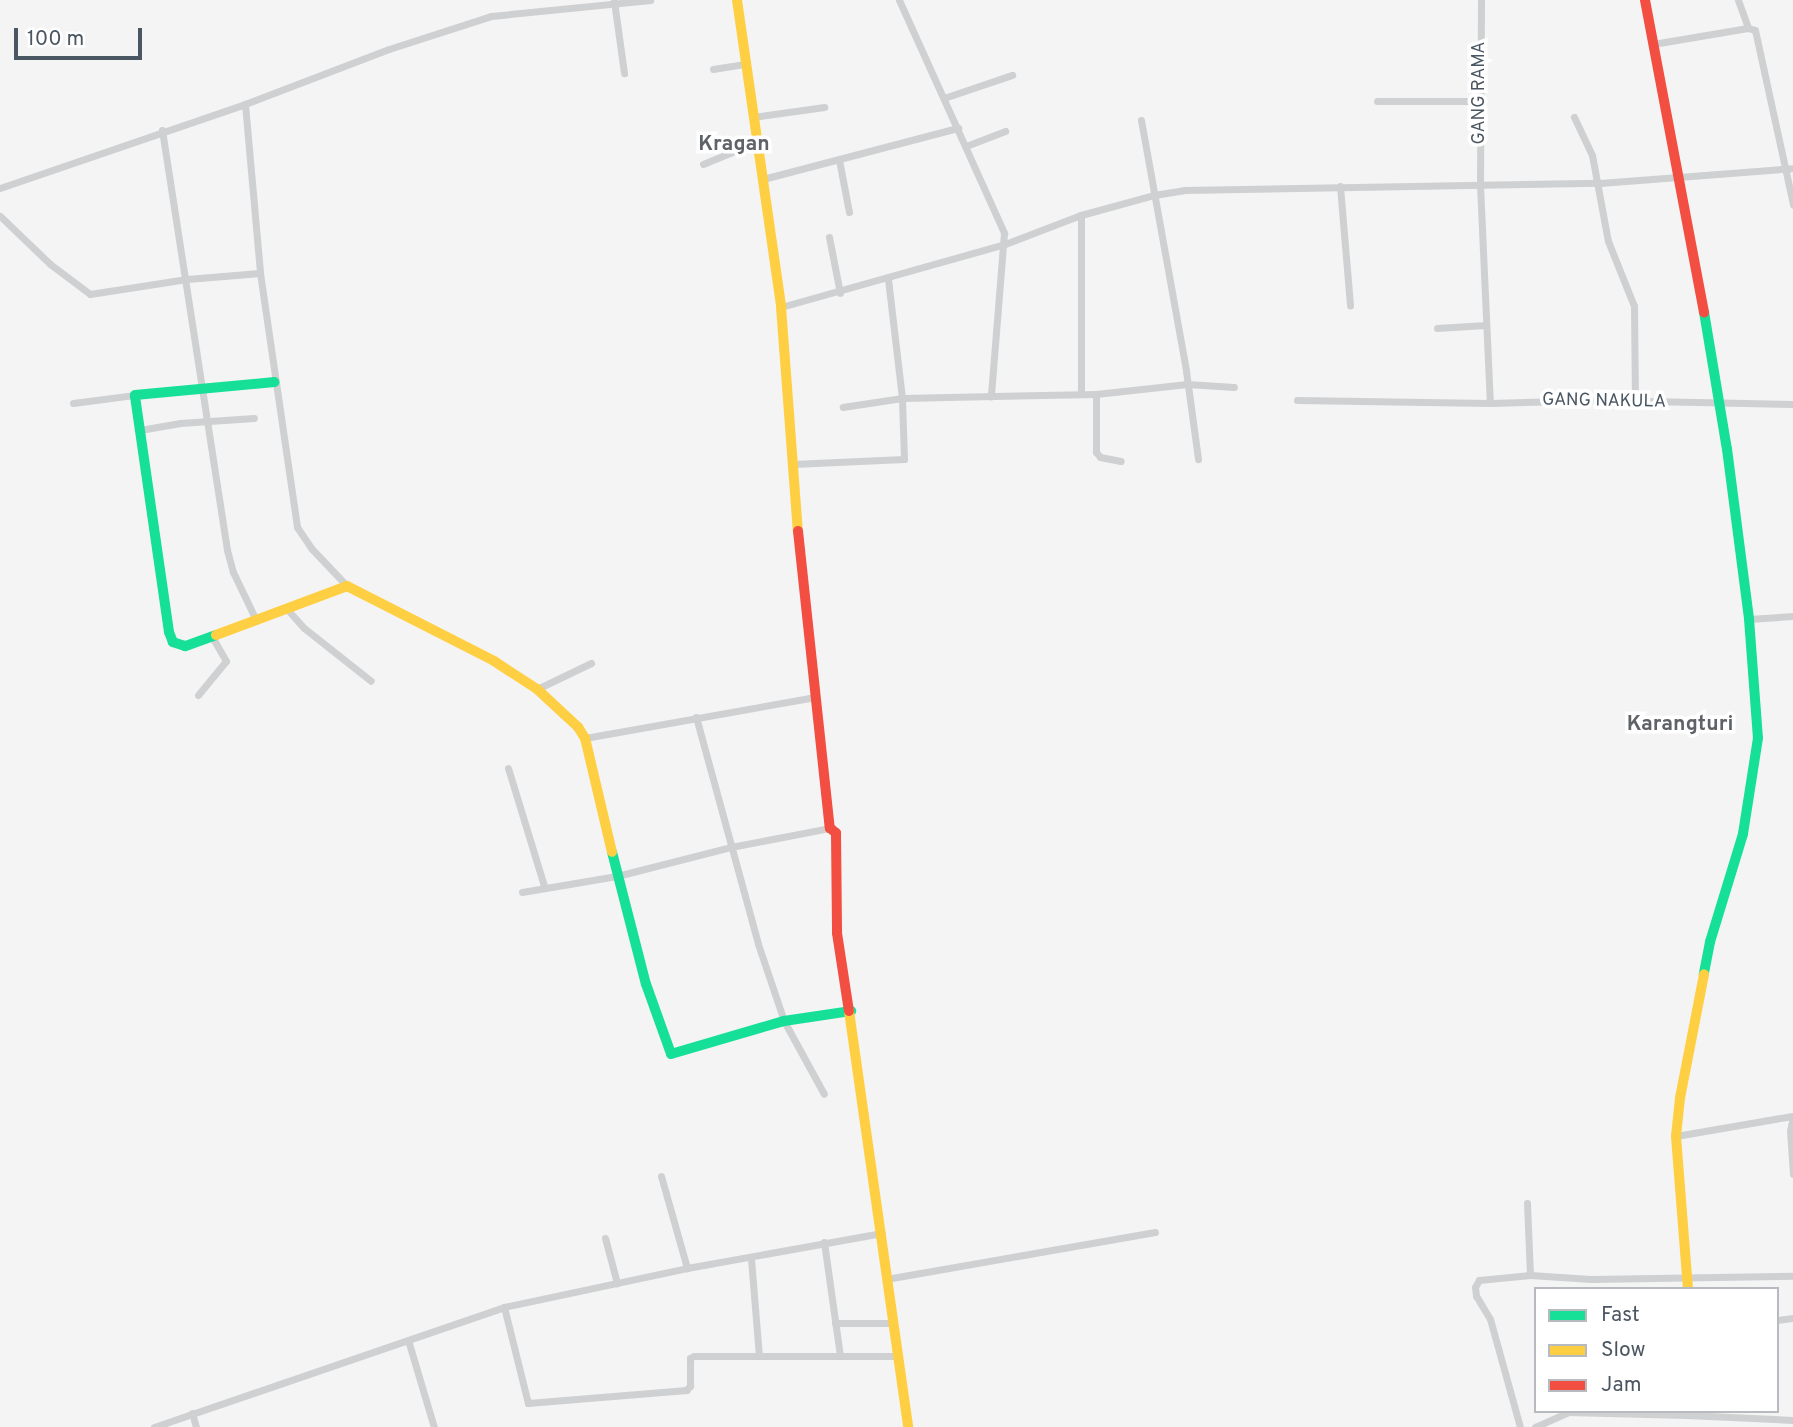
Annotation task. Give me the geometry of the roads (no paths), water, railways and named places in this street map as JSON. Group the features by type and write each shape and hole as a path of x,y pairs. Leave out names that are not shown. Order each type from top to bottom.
{"street":[{"path":"0,188 162,130 245,104 389,49 491,16 650,0"},
{"path":"737,0 744,64 781,307 815,697 830,828 836,833 837,933 851,1011 882,1233 891,1323 908,1427"},
{"path":"899,0 1004,233 991,396"},
{"name":"GANG RAMA","path":"1481,0 1478,101 1490,403"},
{"path":"1645,0 1680,176 1727,449 1749,619 1758,738 1743,834 1710,942 1676,1136 1688,1287"},
{"path":"1738,0 1748,28 1756,33 1790,168 1793,205"},
{"path":"614,2 624,73"},
{"path":"1653,44 1748,28"},
{"path":"713,69 744,64"},
{"path":"944,98 1012,75"},
{"path":"1377,101 1478,101"},
{"path":"245,104 260,273 274,382 297,527 311,548 347,586 494,660 537,689 578,727 585,738 617,876 646,984 671,1054 676,1055 784,1021 851,1011"},
{"path":"753,117 824,107"},
{"path":"1574,117 1592,155 1600,183 1608,241 1633,306 1635,401"},
{"path":"1141,120 1198,459"},
{"path":"763,179 958,128"},
{"path":"162,130 231,565 256,618"},
{"path":"966,146 1005,131"},
{"path":"703,164 757,142"},
{"path":"839,160 849,212"},
{"path":"781,307 840,293 1005,244 1081,215 1154,195 1213,188 1283,190 1340,186 1600,183 1790,168"},
{"path":"1340,186 1350,306"},
{"path":"1081,215 1081,394"},
{"path":"0,216 51,264 90,294 187,279 260,273"},
{"path":"829,237 840,293"},
{"path":"793,464 902,461 905,454 902,398 888,279"},
{"path":"1437,328 1486,325"},
{"path":"73,403 274,382"},
{"path":"843,407 902,398 1096,394 1187,384 1234,387"},
{"path":"1096,394 1096,452 1100,457 1121,461"},
{"path":"135,395 170,638 178,646 185,646 347,586"},
{"name":"GANG NAKULA","path":"1297,400 1793,404"},
{"path":"140,430 254,418"},
{"path":"286,608 304,628 371,681"},
{"path":"1749,619 1793,617"},
{"path":"198,695 226,661 211,635"},
{"path":"537,689 591,663"},
{"path":"585,738 815,697"},
{"path":"696,717 758,944 784,1021 824,1094"},
{"path":"508,768 544,886"},
{"path":"522,891 617,876 731,847 830,828"},
{"path":"1676,1136 1792,1116 1793,1174"},
{"path":"661,1176 687,1268"},
{"path":"1527,1203 1530,1275"},
{"path":"887,1279 1155,1232"},
{"path":"154,1427 504,1307 687,1268 751,1259 824,1242 882,1233"},
{"path":"606,1238 617,1283"},
{"path":"824,1242 839,1356"},
{"path":"751,1259 759,1356"},
{"path":"1520,1427 1490,1319 1475,1291 1476,1282 1530,1275 1591,1279 1793,1276"},
{"path":"1591,1279 1592,1287"},
{"path":"504,1307 528,1403 686,1390 690,1386 692,1356 896,1356"},
{"path":"835,1323 891,1323"},
{"path":"408,1340 434,1427"},
{"path":"191,1413 196,1427"},
{"path":"1535,1427 1565,1413"},
{"path":"1687,1413 1793,1420"}],"district":[{"name":"Kragan","path":"734,145"},
{"name":"Karangturi","path":"1680,725"}]}
